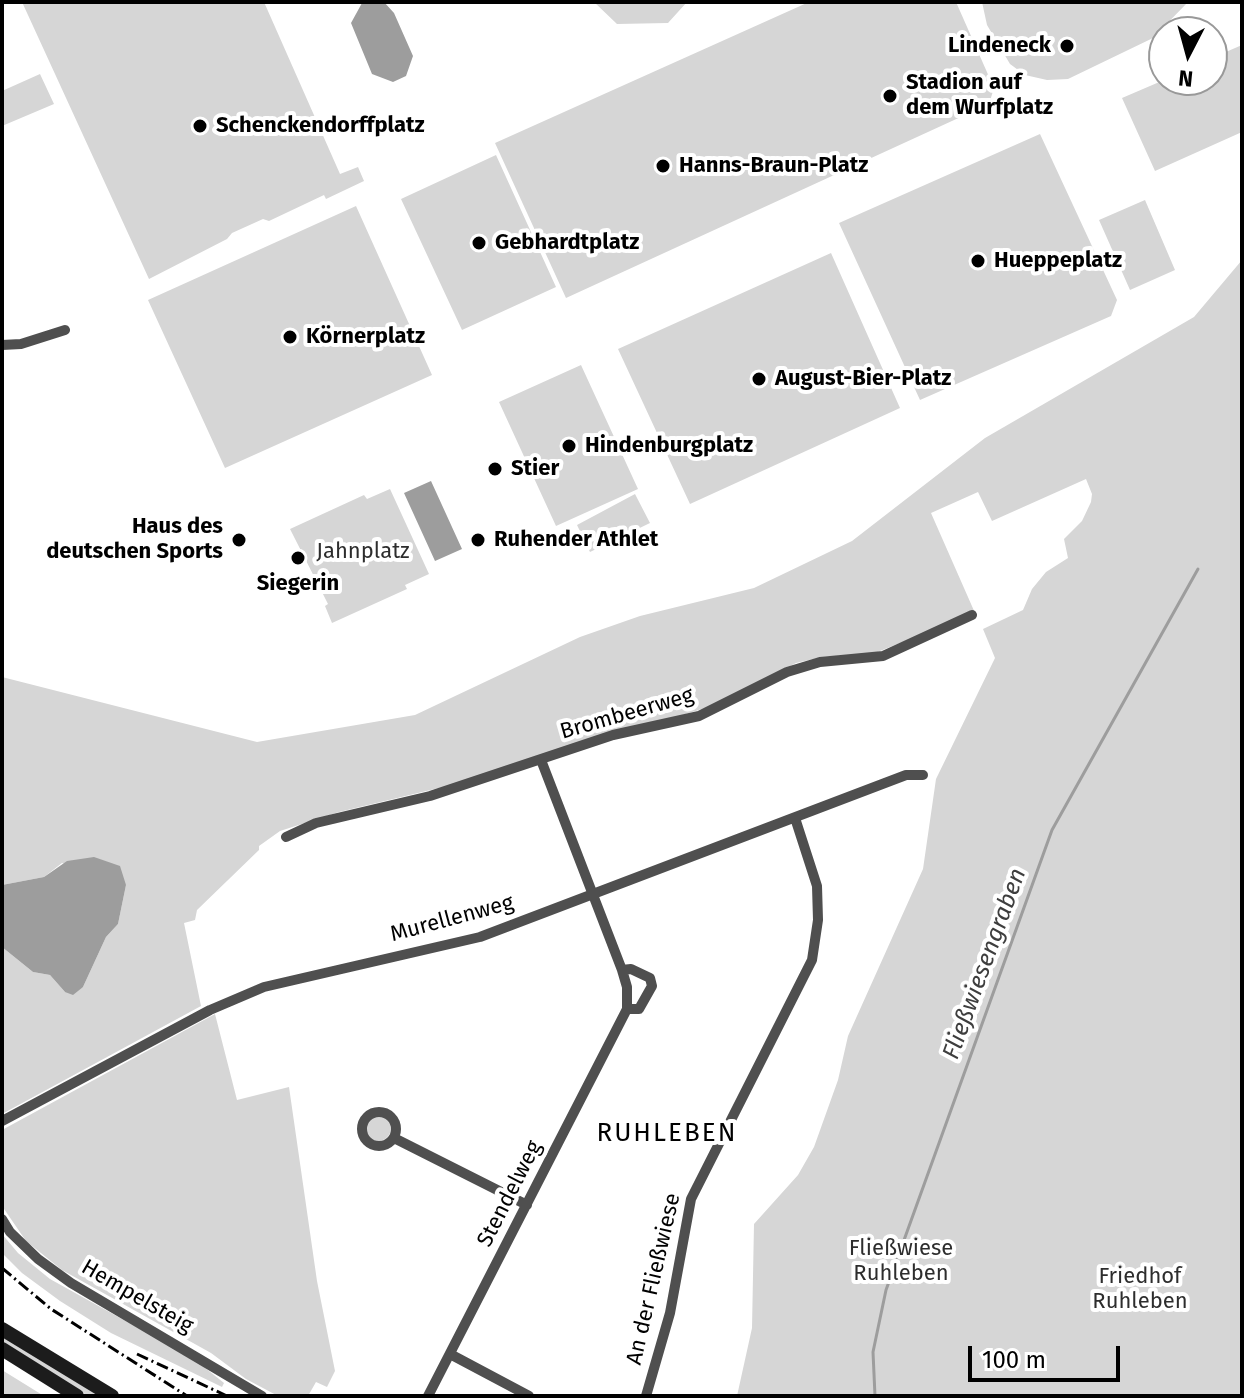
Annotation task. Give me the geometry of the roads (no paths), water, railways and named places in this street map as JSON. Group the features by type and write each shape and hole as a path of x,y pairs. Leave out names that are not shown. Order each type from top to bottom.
{"main road":[{"path":"2,1329 112,1396"},
{"path":"2,1349 77,1396"}],"street":[{"path":"2,345 21,344 65,330"},
{"name":"Brombeerweg","path":"286,837 316,823 430,796 613,735 699,716 803,666 883,656 972,615"},
{"path":"541,760 622,970 627,987 627,1009"},
{"name":"Murellenweg","path":"2,1121 232,999 296,977 480,937 906,775 923,775"},
{"name":"An der Fließwiese","path":"646,1396 670,1313 691,1199 812,960 818,920 817,886 795,818"},
{"name":"Stendelweg","path":"428,1396 627,1009 639,1009 652,986 650,978 631,969 622,970"},
{"path":"394,1138 527,1205"},
{"name":"Hempelsteig","path":"2,1219 10,1232 38,1259 71,1283 262,1396"},
{"path":"450,1354 529,1396"}],"waterway":[{"name":"Fließwiesengraben","path":"875,1396 873,1352 886,1290 1052,830 1198,569"}],"railway":[{"path":"2,1268 51,1309 187,1396"},
{"path":"137,1354 227,1396"}],"place":[{"name":"Lindeneck","path":"1067,46"},
{"name":"Stadion auf dem Wurfplatz","path":"890,96"},
{"name":"Schenckendorffplatz","path":"200,126"},
{"name":"Hanns-Braun-Platz","path":"663,166"},
{"name":"Gebhardtplatz","path":"479,243"},
{"name":"Hueppeplatz","path":"978,261"},
{"name":"Körnerplatz","path":"290,337"},
{"name":"August-Bier-Platz","path":"759,379"},
{"name":"Hindenburgplatz","path":"569,446"},
{"name":"Stier","path":"495,469"},
{"name":"Haus des deutschen Sports","path":"239,540"},
{"name":"Ruhender Athlet","path":"478,540"},
{"name":"Siegerin","path":"298,558"}],"district":[{"name":"RUHLEBEN","path":"667,1134"}],"park label":[{"name":"Jahnplatz","path":"363,552"},
{"name":"Fließwiese Ruhleben","path":"901,1262"},
{"name":"Friedhof Ruhleben","path":"1140,1290"}]}
